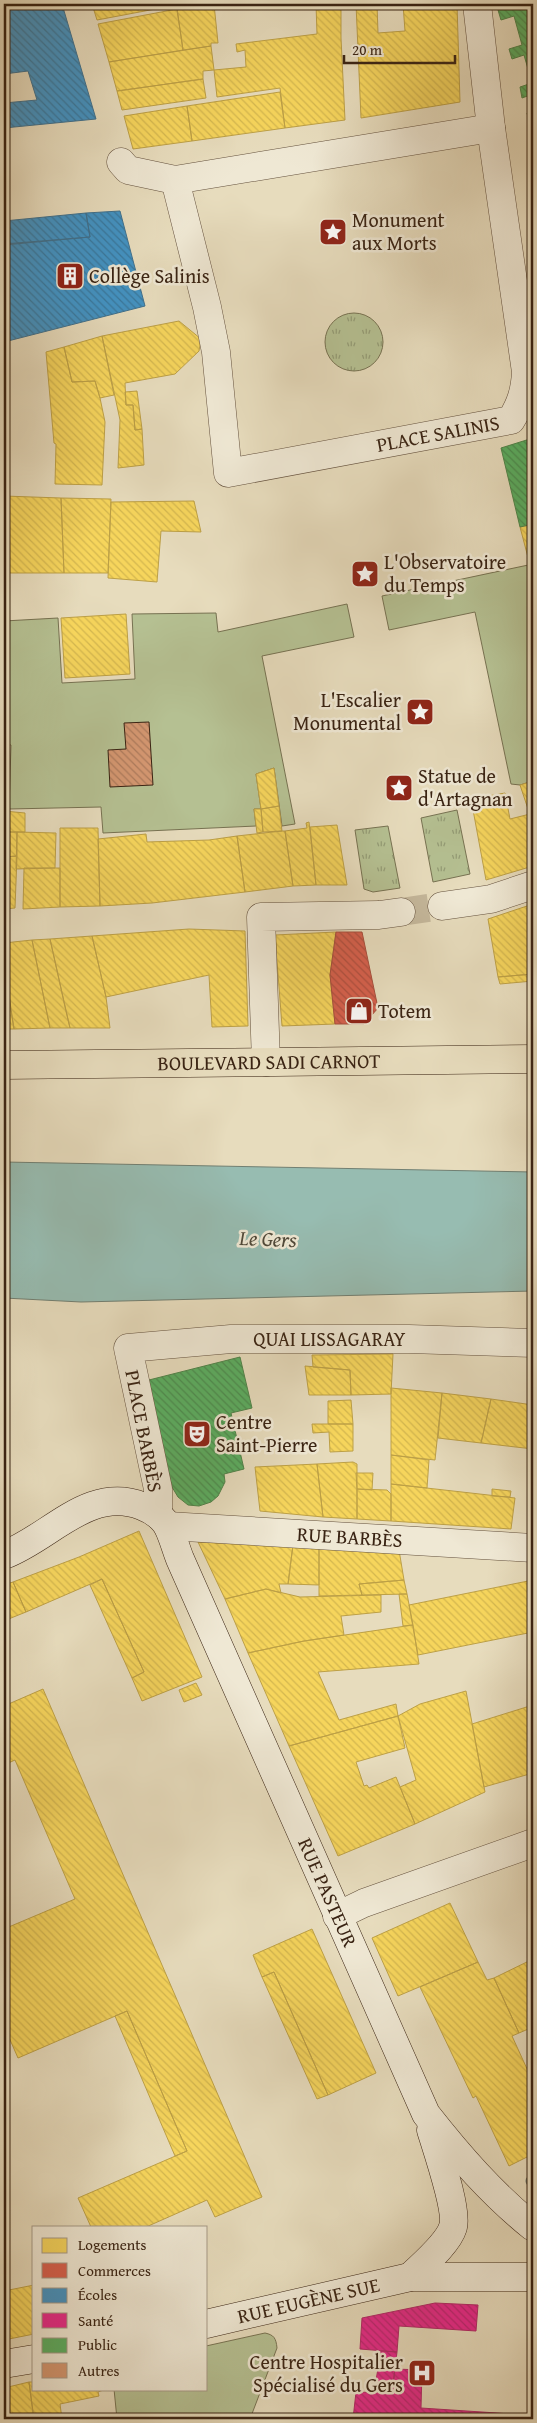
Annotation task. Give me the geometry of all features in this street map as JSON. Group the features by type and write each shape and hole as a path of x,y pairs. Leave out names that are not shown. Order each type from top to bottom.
{"main road":[{"name":"BOULEVARD SADI CARNOT","path":"4,1064 533,1058"}],"street":[{"path":"120,162 128,170 175,180 491,128 477,4"},
{"name":"PLACE SALINIS","path":"175,180 207,307 216,352 228,473 511,420 520,406 525,390 526,372 491,128"},
{"path":"442,906 491,899 533,886"},
{"path":"266,1062 261,917 379,915 401,912"},
{"name":"QUAI LISSAGARAY","path":"128,1348 231,1339 408,1339 533,1343"},
{"name":"PLACE BARBÈS","path":"128,1348 163,1521"},
{"path":"4,1555 87,1506 111,1500 131,1502 163,1521"},
{"name":"RUE BARBÈS","path":"163,1521 533,1548"},
{"name":"RUE PASTEUR","path":"163,1521 426,2114 461,2159 494,2194 533,2228"},
{"path":"337,1916 364,1903 533,1843"},
{"path":"410,2277 435,2253 453,2227 450,2194 426,2114"},
{"name":"RUE EUGÈNE SUE","path":"208,2324 410,2277 533,2276"},
{"path":"4,2364 32,2360"}],"green space":[{"path":"348,313 360,313 375,321 383,336 383,348 375,363 360,371 348,371 333,363 325,348 325,336 333,321"},
{"path":"533,564 533,781 520,785 511,784 475,612 389,630 382,596"},
{"path":"347,604 354,637 262,656 295,824 282,826 274,768 256,774 261,809 254,809 256,826 103,833 101,807 9,809 11,745 4,744 4,621 58,618 62,683 135,679 132,614 216,613 218,632"},
{"path":"457,810 470,874 433,882 421,818"},
{"path":"388,826 400,888 373,892 364,889 355,830"},
{"path":"265,2333 274,2338 277,2348 250,2419 117,2419 114,2390 208,2390 208,2346"}],"water":[{"name":"Le Gers","path":"4,1162 533,1172 533,1291 81,1302 4,1298"}],"building: Logements":[{"path":"92,4 182,4 97,20"},
{"path":"214,4 218,43 211,43 211,46 183,50 177,9"},
{"path":"316,4 341,4 345,120 285,128 280,88 217,97 214,70 246,67 245,50 237,52 236,44 317,34"},
{"path":"356,4 377,4 378,33 405,31 403,4 457,4 460,102 361,118"},
{"path":"177,9 183,50 109,62 98,24"},
{"path":"211,46 214,70 203,71 203,79 117,91 109,62"},
{"path":"203,79 206,98 122,110 117,91"},
{"path":"280,92 285,128 192,141 187,106"},
{"path":"187,106 192,141 133,149 124,116"},
{"path":"179,321 201,339 199,351 175,374 125,383 126,405 133,405 135,430 142,429 144,465 118,468 120,420 102,336"},
{"path":"102,336 114,395 100,398 95,381 72,382 64,347"},
{"path":"64,347 72,382 95,381 100,398 105,422 102,485 55,484 56,444 54,443 46,352"},
{"path":"137,391 142,429 135,430 133,405 126,405 125,392"},
{"path":"4,496 61,498 64,573 4,573"},
{"path":"61,498 111,499 108,573 64,573"},
{"path":"194,501 201,532 161,531 157,582 108,578 111,502"},
{"path":"533,524 533,564 530,565 520,527"},
{"path":"126,614 130,674 65,678 61,618"},
{"path":"274,768 279,806 261,809 256,774"},
{"path":"533,781 533,824 520,785"},
{"path":"505,793 510,819 530,814 533,824 533,866 486,880 471,799"},
{"path":"279,806 282,831 263,832 261,809"},
{"path":"254,809 261,809 263,832 257,833"},
{"path":"4,811 25,813 25,832 4,832"},
{"path":"309,822 316,885 293,886 285,831 307,828 306,823"},
{"path":"337,825 347,885 316,885 310,827"},
{"path":"60,828 98,828 100,906 60,907"},
{"path":"285,831 293,886 245,892 237,836"},
{"path":"4,832 17,832 17,856 4,857"},
{"path":"17,832 56,833 55,868 16,869"},
{"path":"146,834 147,842 209,840 237,836 245,892 152,903 100,906 98,839"},
{"path":"17,856 15,908 4,909 4,857"},
{"path":"24,868 60,868 60,907 23,909"},
{"path":"533,904 533,974 498,977 488,919"},
{"path":"189,929 245,931 248,1026 212,1027 209,975 106,997 92,936"},
{"path":"336,932 330,975 335,1024 282,1026 275,935"},
{"path":"92,936 106,997 110,1028 70,1028 50,939"},
{"path":"50,939 70,1028 50,1028 32,940"},
{"path":"32,940 50,1028 14,1029 4,961 4,943"},
{"path":"4,961 11,1011 14,1029 4,1029"},
{"path":"533,974 533,981 500,984 498,977"},
{"path":"393,1354 391,1394 351,1395 350,1370 313,1367 312,1355"},
{"path":"305,1366 350,1370 351,1395 309,1395"},
{"path":"391,1388 442,1393 435,1460 391,1455"},
{"path":"442,1393 491,1399 481,1443 438,1438"},
{"path":"491,1399 533,1405 533,1449 481,1443"},
{"path":"351,1400 353,1424 328,1424 328,1401"},
{"path":"312,1424 353,1424 353,1451 330,1452 329,1432 313,1433"},
{"path":"391,1455 429,1460 427,1488 391,1484"},
{"path":"353,1462 357,1464 357,1519 323,1517 317,1464"},
{"path":"317,1464 323,1517 260,1511 255,1467"},
{"path":"356,1473 373,1473 372,1490 357,1489"},
{"path":"391,1484 515,1498 511,1529 391,1521"},
{"path":"357,1489 387,1490 391,1494 391,1521 357,1519"},
{"path":"492,1489 511,1491 510,1497 492,1496"},
{"path":"139,1531 202,1677 142,1701 132,1678 144,1672 102,1579 26,1612 13,1582 79,1557"},
{"path":"198,1542 293,1545 288,1584 279,1584 281,1593 266,1589 225,1599"},
{"path":"293,1545 319,1546 319,1585 288,1584"},
{"path":"319,1546 399,1550 404,1580 359,1584 362,1595 319,1596"},
{"path":"102,1579 144,1672 132,1678 90,1585"},
{"path":"404,1580 407,1594 362,1595 359,1584"},
{"path":"533,1580 533,1632 418,1655 409,1605"},
{"path":"13,1582 26,1612 6,1620 7,1625 4,1626 4,1585"},
{"path":"266,1589 300,1597 381,1595 381,1612 341,1616 344,1635 248,1653 225,1599"},
{"path":"399,1594 407,1594 413,1625 403,1626"},
{"path":"413,1625 419,1664 318,1672 339,1720 396,1704 398,1716 289,1746 248,1653 304,1641"},
{"path":"196,1683 202,1695 184,1702 179,1690"},
{"path":"43,1689 262,2197 215,2217 207,2200 148,2226 91,2226 78,2198 187,2151 127,2011 18,2058 4,2026 4,1929 75,1899 15,1760 4,1765 4,1706"},
{"path":"466,1691 485,1792 415,1824 400,1787 416,1780 398,1716 420,1704"},
{"path":"533,1705 533,1773 484,1787 472,1724"},
{"path":"398,1716 405,1748 356,1762 364,1786 367,1785 369,1788 396,1777 415,1824 338,1856 289,1746"},
{"path":"450,1903 478,1962 398,1996 372,1938"},
{"path":"312,1929 376,2073 328,2095 274,1972 262,1977 253,1955"},
{"path":"533,1959 533,2027 519,2033 494,1978"},
{"path":"478,1962 487,1980 494,1978 519,2033 512,2036 533,2082 533,2154 509,2166 476,2096 473,2098 420,1987"},
{"path":"274,1972 328,2095 317,2099 262,1977"},
{"path":"127,2011 187,2151 175,2156 115,2016"},
{"path":"32,2285 32,2334 4,2340 4,2291"},
{"path":"29,2382 33,2413 4,2416 4,2388"},
{"path":"29,2382 32,2382 32,2390 103,2390 98,2392 99,2396 60,2404 62,2419 34,2419"}],"building: Commerces":[{"path":"336,932 362,932 378,1008 364,1024 335,1024 330,975"}],"building: Écoles":[{"path":"4,4 62,4 96,119 4,128 4,103 37,100 28,71 4,74"},
{"name":"Collège Salinis","path":"120,211 145,306 4,342 4,244 90,237 86,213"},
{"path":"86,213 90,237 4,245 4,221"}],"building: Santé":[{"path":"435,2303 478,2305 476,2331 399,2326 397,2352 360,2349 362,2318"},
{"path":"381,2351 397,2352 392,2393 374,2392"},
{"path":"395,2369 422,2370 421,2408 497,2413 496,2419 353,2419 356,2392 392,2393"},
{"path":"497,2413 510,2414 509,2419 496,2419"},
{"path":"510,2414 533,2415 533,2419 509,2419"}],"building: Public":[{"path":"511,4 533,4 533,94 522,98 520,87 532,83 524,55 512,59 509,49 522,45 514,16 501,20 498,10 511,6"},
{"path":"533,112 533,136 527,113"},
{"path":"533,438 533,524 520,527 501,448"},
{"name":"Centre Saint-Pierre","path":"240,1357 252,1408 231,1413 244,1469 224,1474 225,1482 218,1496 211,1502 199,1506 188,1505 178,1497 172,1487 145,1381"}],"building: Autres":[{"path":"149,722 153,785 110,787 108,750 126,749 124,723"}],"tunnel":[{"path":"401,912 442,906"}],"place":[{"name":"Monument aux Morts","path":"333,232"},
{"name":"Collège Salinis","path":"70,276"},
{"name":"L'Observatoire du Temps","path":"365,574"},
{"name":"L'Escalier Monumental","path":"420,712"},
{"name":"Statue de d'Artagnan","path":"399,788"},
{"name":"Totem","path":"359,1011"},
{"name":"Centre Saint-Pierre","path":"197,1434"},
{"name":"Centre Hospitalier Spécialisé du Gers","path":"422,2373"}]}
